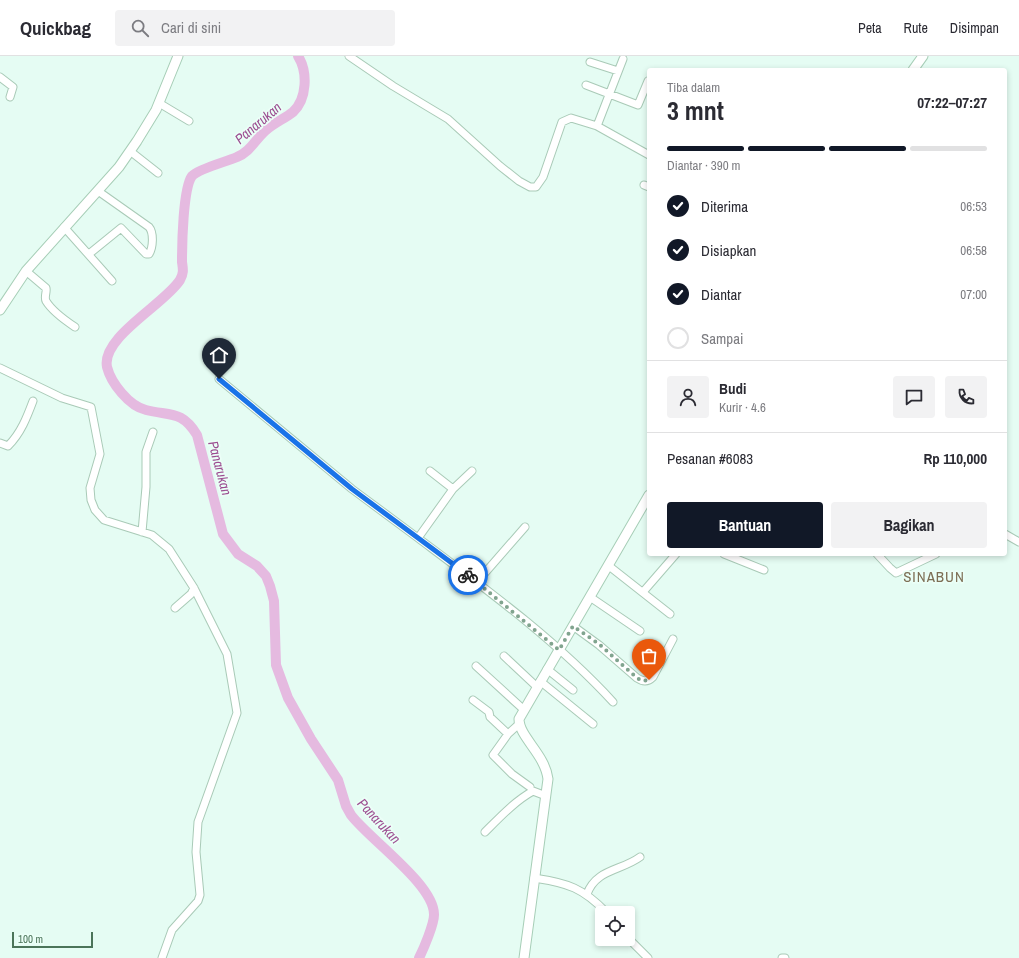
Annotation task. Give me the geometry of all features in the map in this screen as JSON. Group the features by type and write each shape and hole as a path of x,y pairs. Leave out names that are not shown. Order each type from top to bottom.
{"street":[{"path":"0,310 26,271 98,191 130,151 159,103 178,56"},
{"path":"349,56 393,86 448,119 500,166 530,187 536,187 543,177 562,122 571,118 597,126 647,154"},
{"path":"915,68 922,56"},
{"path":"597,126 622,60"},
{"path":"590,62 618,72"},
{"path":"0,77 13,87 10,97"},
{"path":"586,86 640,105 647,84"},
{"path":"159,103 189,121"},
{"path":"130,151 158,173"},
{"path":"89,254 121,228 146,254 149,254 151,250 152,231 149,227 98,191"},
{"path":"64,228 112,281"},
{"path":"26,271 46,288 45,299 48,303 68,322 76,327"},
{"path":"0,368 62,398 91,407 100,454 90,488 93,506 98,515 104,520 116,525 157,538 169,549 194,588 225,648 237,713 200,814 196,852 200,895 198,901 172,930 162,958"},
{"path":"219,379 352,489 477,582 582,670 614,702"},
{"path":"0,443 8,446 17,436 26,421 33,401"},
{"path":"142,532 146,487 146,452 153,432"},
{"path":"430,471 453,489"},
{"path":"418,538 453,489 472,471"},
{"path":"524,958 548,779 545,765 519,724 519,719 523,709 647,498"},
{"path":"477,582 525,528"},
{"path":"1007,535 1019,542"},
{"path":"643,592 674,556"},
{"path":"729,556 764,570"},
{"path":"879,556 896,573 932,556"},
{"path":"608,566 670,614"},
{"path":"175,608 191,594 194,588"},
{"path":"590,597 640,631"},
{"path":"573,626 599,644 637,678 644,681 653,677 673,639"},
{"path":"504,656 538,684 594,724"},
{"path":"476,666 523,709"},
{"path":"547,669 573,690"},
{"path":"473,700 489,712 490,717 508,734"},
{"path":"519,724 508,734 497,748 494,756 512,774 530,788"},
{"path":"485,832 513,805 533,791 546,796"},
{"path":"587,894 592,883 599,876 611,870 626,866 640,857"},
{"path":"534,878 566,884 587,894 600,906"},
{"path":"635,945 648,958"}],"waterway":[{"name":"Panarukan","path":"298,56 305,77 303,93 298,107 261,134 242,155 207,168 192,176 189,182 185,204 182,243 183,271 181,278 161,300 136,321 114,344 108,356 107,367 112,380 127,399 133,404 146,410 175,415 186,421 197,435 223,534 238,554 257,566 266,576 270,586 274,601 276,665 288,698 311,739 338,780 346,806 351,815 413,877 424,890 431,903 434,919 419,958"}],"way so far":[{"path":"468,575 497,597 559,650 573,626 599,644 637,678 642,681 649,680"}],"district":[{"name":"SINABUN","path":"934,577"}],"route":[{"path":"219,379 352,489 468,575"}]}
